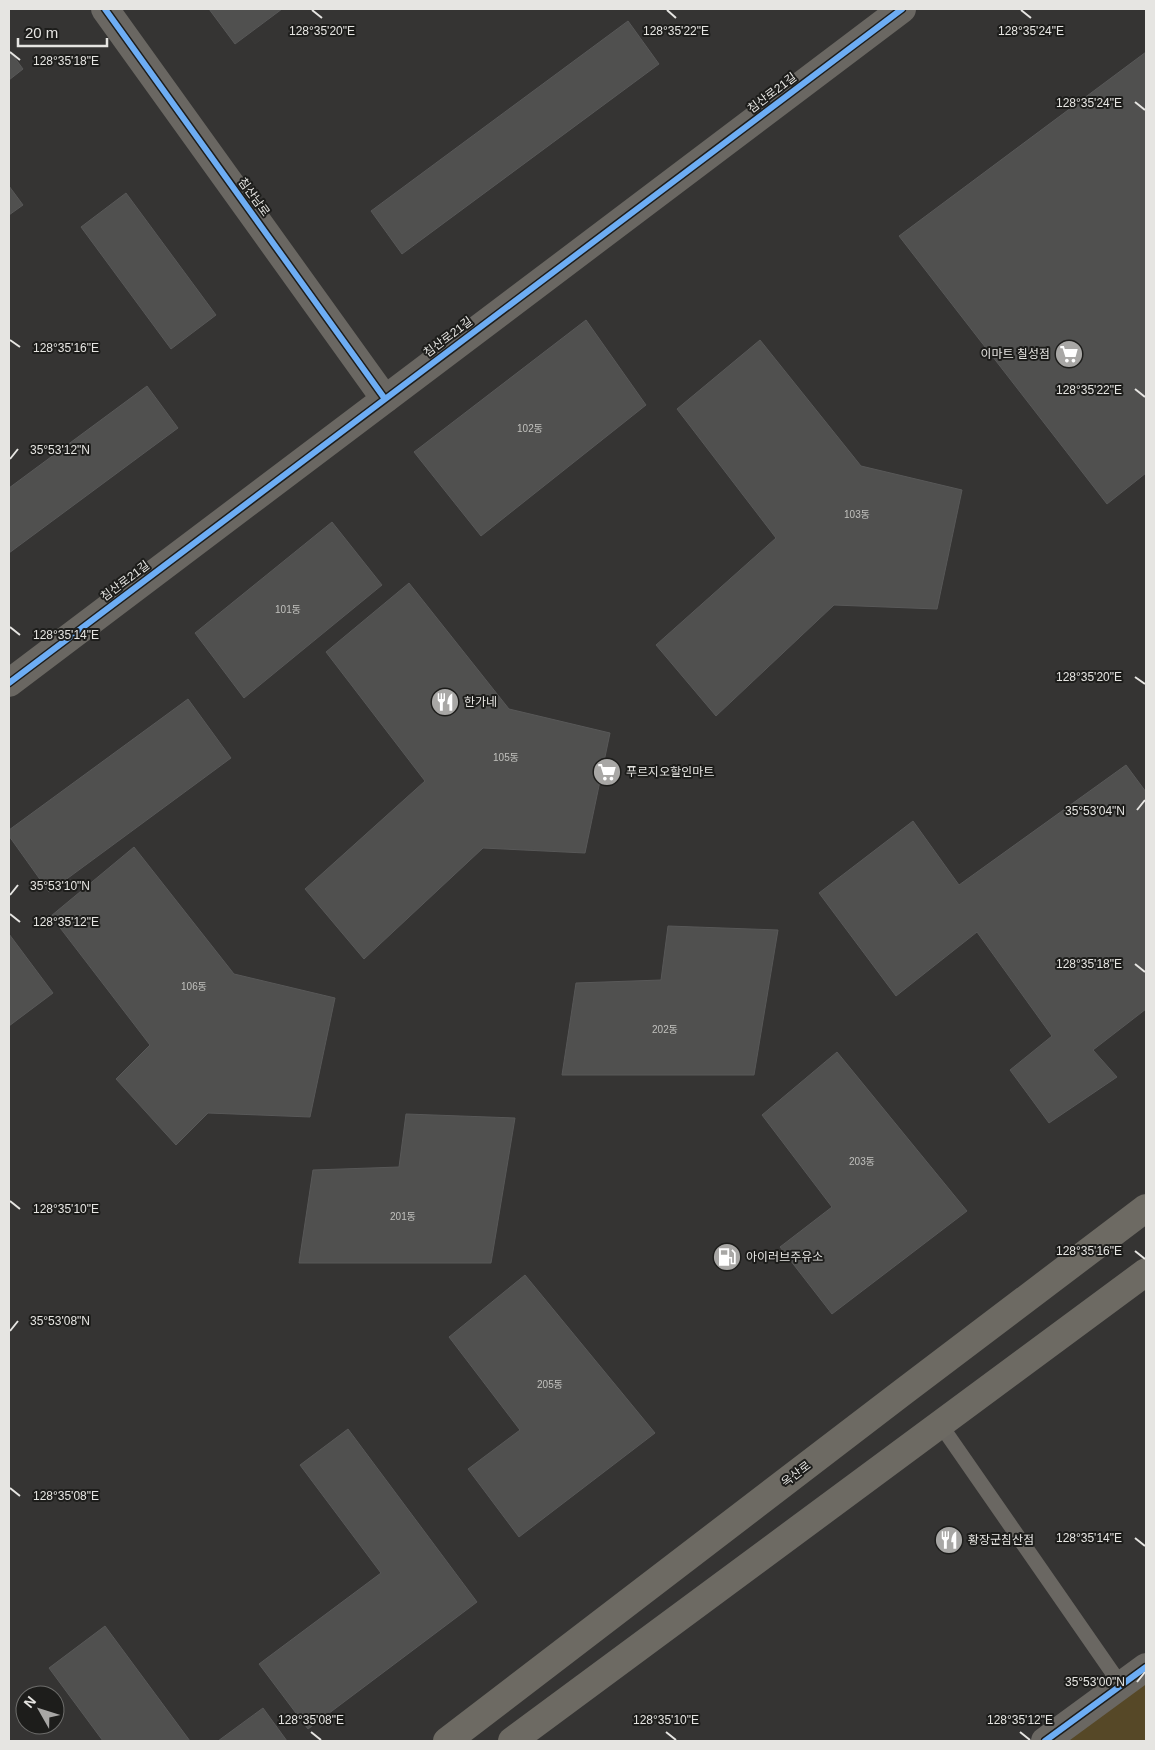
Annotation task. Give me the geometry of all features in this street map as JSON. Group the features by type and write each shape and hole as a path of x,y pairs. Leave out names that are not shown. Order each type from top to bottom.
{"main road":[{"name":"옥산로","path":"447,1741 1146,1208"},
{"path":"512,1741 1146,1272"}],"street":[{"name":"침산남로","path":"104,9 385,399"},
{"name":"침산로21길","path":"9,683 902,9"},
{"path":"1044,1741 1146,1667"}],"lane":[{"path":"940,1424 1121,1685"}],"shaded area":[{"path":"1146,1680 1146,1741 1063,1741"}],"building":[{"path":"209,9 282,9 235,44"},
{"path":"628,21 659,64 402,254 371,211"},
{"path":"9,50 23,69 9,80"},
{"name":"이마트 칠성점","path":"1146,52 1146,473 1107,504 899,236"},
{"path":"9,186 23,205 9,215"},
{"path":"126,193 216,315 171,349 81,227"},
{"path":"586,320 646,405 481,536 414,452"},
{"path":"760,340 861,466 962,490 937,609 834,605 716,716 656,645 776,538 677,409"},
{"path":"147,386 178,428 9,553 9,488"},
{"path":"332,522 382,585 244,698 195,633"},
{"path":"409,583 509,709 610,733 585,853 483,848 364,959 305,889 425,781 326,652"},
{"path":"188,699 231,758 49,892 9,836 9,830"},
{"path":"1126,765 1146,792 1146,1009 1093,1050 1117,1077 1049,1123 1010,1070 1052,1036 977,932 896,996 819,893 913,821 959,885"},
{"path":"134,847 234,974 335,998 310,1117 208,1113 176,1145 116,1079 150,1045 51,916"},
{"path":"668,926 778,930 754,1075 562,1075 576,983 661,980"},
{"path":"9,934 53,993 9,1026"},
{"path":"837,1052 967,1211 832,1314 780,1247 832,1207 762,1115"},
{"path":"406,1114 515,1118 491,1263 299,1263 313,1170 399,1167"},
{"path":"525,1275 655,1433 519,1537 468,1469 520,1430 449,1337"},
{"path":"348,1429 477,1602 308,1729 259,1664 381,1573 300,1465"},
{"path":"105,1626 190,1741 103,1741 65,1690 65,1685 62,1685 49,1668"},
{"path":"263,1708 287,1741 218,1741"}],"cycle path":[{"path":"105,9 385,399"},
{"path":"9,683 902,9"},
{"path":"1045,1741 1146,1667"}],"place":[{"name":"이마트 칠성점","path":"1069,354"},
{"name":"한가네","path":"445,702"},
{"name":"푸르지오할인마트","path":"607,772"},
{"name":"아이러브주유소","path":"727,1257"},
{"name":"황장군침산점","path":"949,1540"}]}
